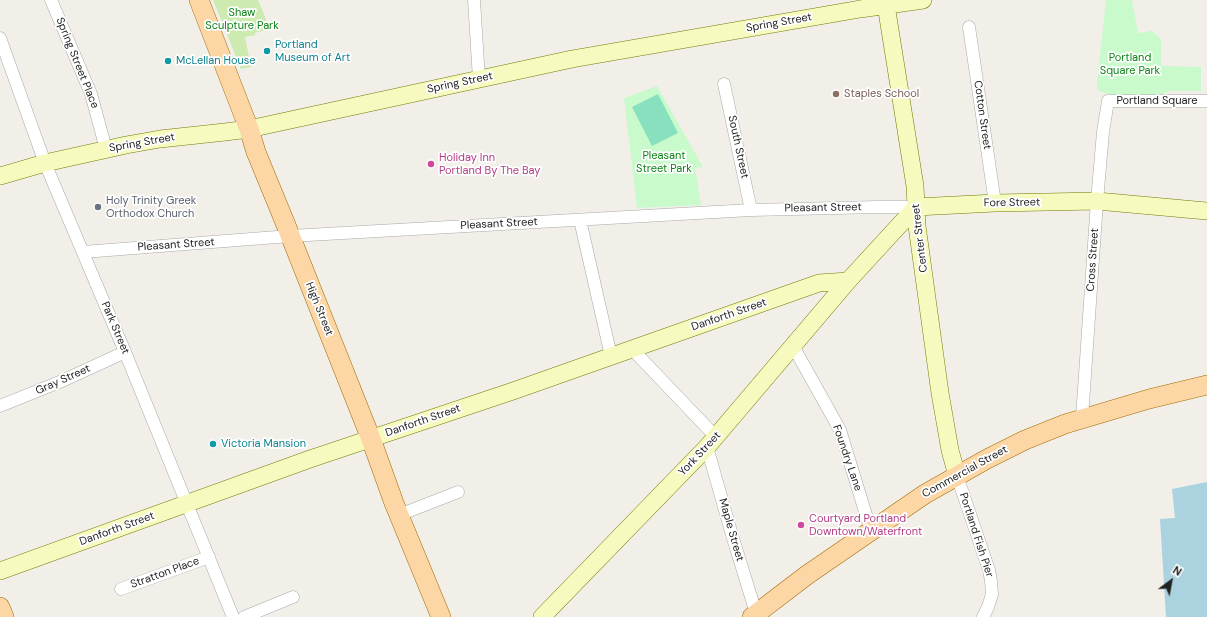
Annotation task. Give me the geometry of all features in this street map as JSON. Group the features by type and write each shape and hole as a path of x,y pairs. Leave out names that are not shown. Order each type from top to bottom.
{"main road":[{"name":"High Street","path":"199,0 249,129 256,152 371,439 399,515 441,617"},
{"name":"Commercial Street","path":"754,615 807,575 925,494 987,459 1025,440 1082,418 1149,399 1207,385"},
{"path":"0,607 4,617"}],"street":[{"name":"Spring Street Place","path":"51,0 91,94 106,149"},
{"path":"474,0 479,79"},
{"name":"Spring Street","path":"0,176 45,163 106,149 160,139 249,129 572,59 886,3 923,0"},
{"name":"Center Street","path":"886,3 915,186 917,226 940,393 950,450 957,476"},
{"name":"Cotton Street","path":"969,27 995,203"},
{"name":"Park Street","path":"0,38 45,163 125,352 233,617"},
{"name":"South Street","path":"724,84 751,210"},
{"name":"Portland Square","path":"1108,101 1207,101"},
{"name":"Cross Street","path":"1082,418 1097,202 1103,132 1108,101"},
{"name":"Fore Street","path":"916,207 995,203 1097,202 1207,211"},
{"path":"848,281 916,207"},
{"name":"Pleasant Street","path":"83,252 290,236 751,210 916,207"},
{"path":"580,220 611,356"},
{"name":"York Street","path":"542,617 712,442 848,281"},
{"name":"Danforth Street","path":"0,571 310,459 513,391 819,283 848,281"},
{"name":"Foundry Lane","path":"793,346 840,430 871,531"},
{"name":"Maple Street","path":"632,348 712,442 732,535 754,615"},
{"name":"Gray Street","path":"0,406 125,352"},
{"name":"Portland Fish Pier","path":"957,476 989,570 991,580 992,594 983,617"},
{"path":"399,515 458,492"},
{"name":"Stratton Place","path":"121,589 209,557"},
{"path":"244,617 293,597"}],"green space":[{"name":"Shaw Sculpture Park","path":"213,0 258,0 266,19 265,24 269,29 255,33 255,35 245,37 251,67 241,69"},
{"name":"Portland Square Park","path":"1106,0 1132,0 1138,33 1152,31 1161,39 1161,66 1201,67 1201,91 1170,91 1155,98 1111,95 1099,91 1097,82"},
{"name":"Pleasant Street Park","path":"657,86 703,167 695,168 701,205 637,208 624,98"},
{"path":"658,94 678,133 652,146 632,107"}],"water":[{"path":"1207,482 1207,617 1166,617 1160,519 1175,518 1172,489"}],"place":[{"name":"Portland Museum of Art","path":"267,51"},
{"name":"McLellan House","path":"168,61"},
{"name":"Staples School","path":"836,94"},
{"name":"Holiday Inn Portland By The Bay","path":"431,164"},
{"name":"Holy Trinity Greek Orthodox Church","path":"98,207"},
{"name":"Victoria Mansion","path":"213,444"},
{"name":"Courtyard Portland Downtown/Waterfront","path":"801,525"}]}
